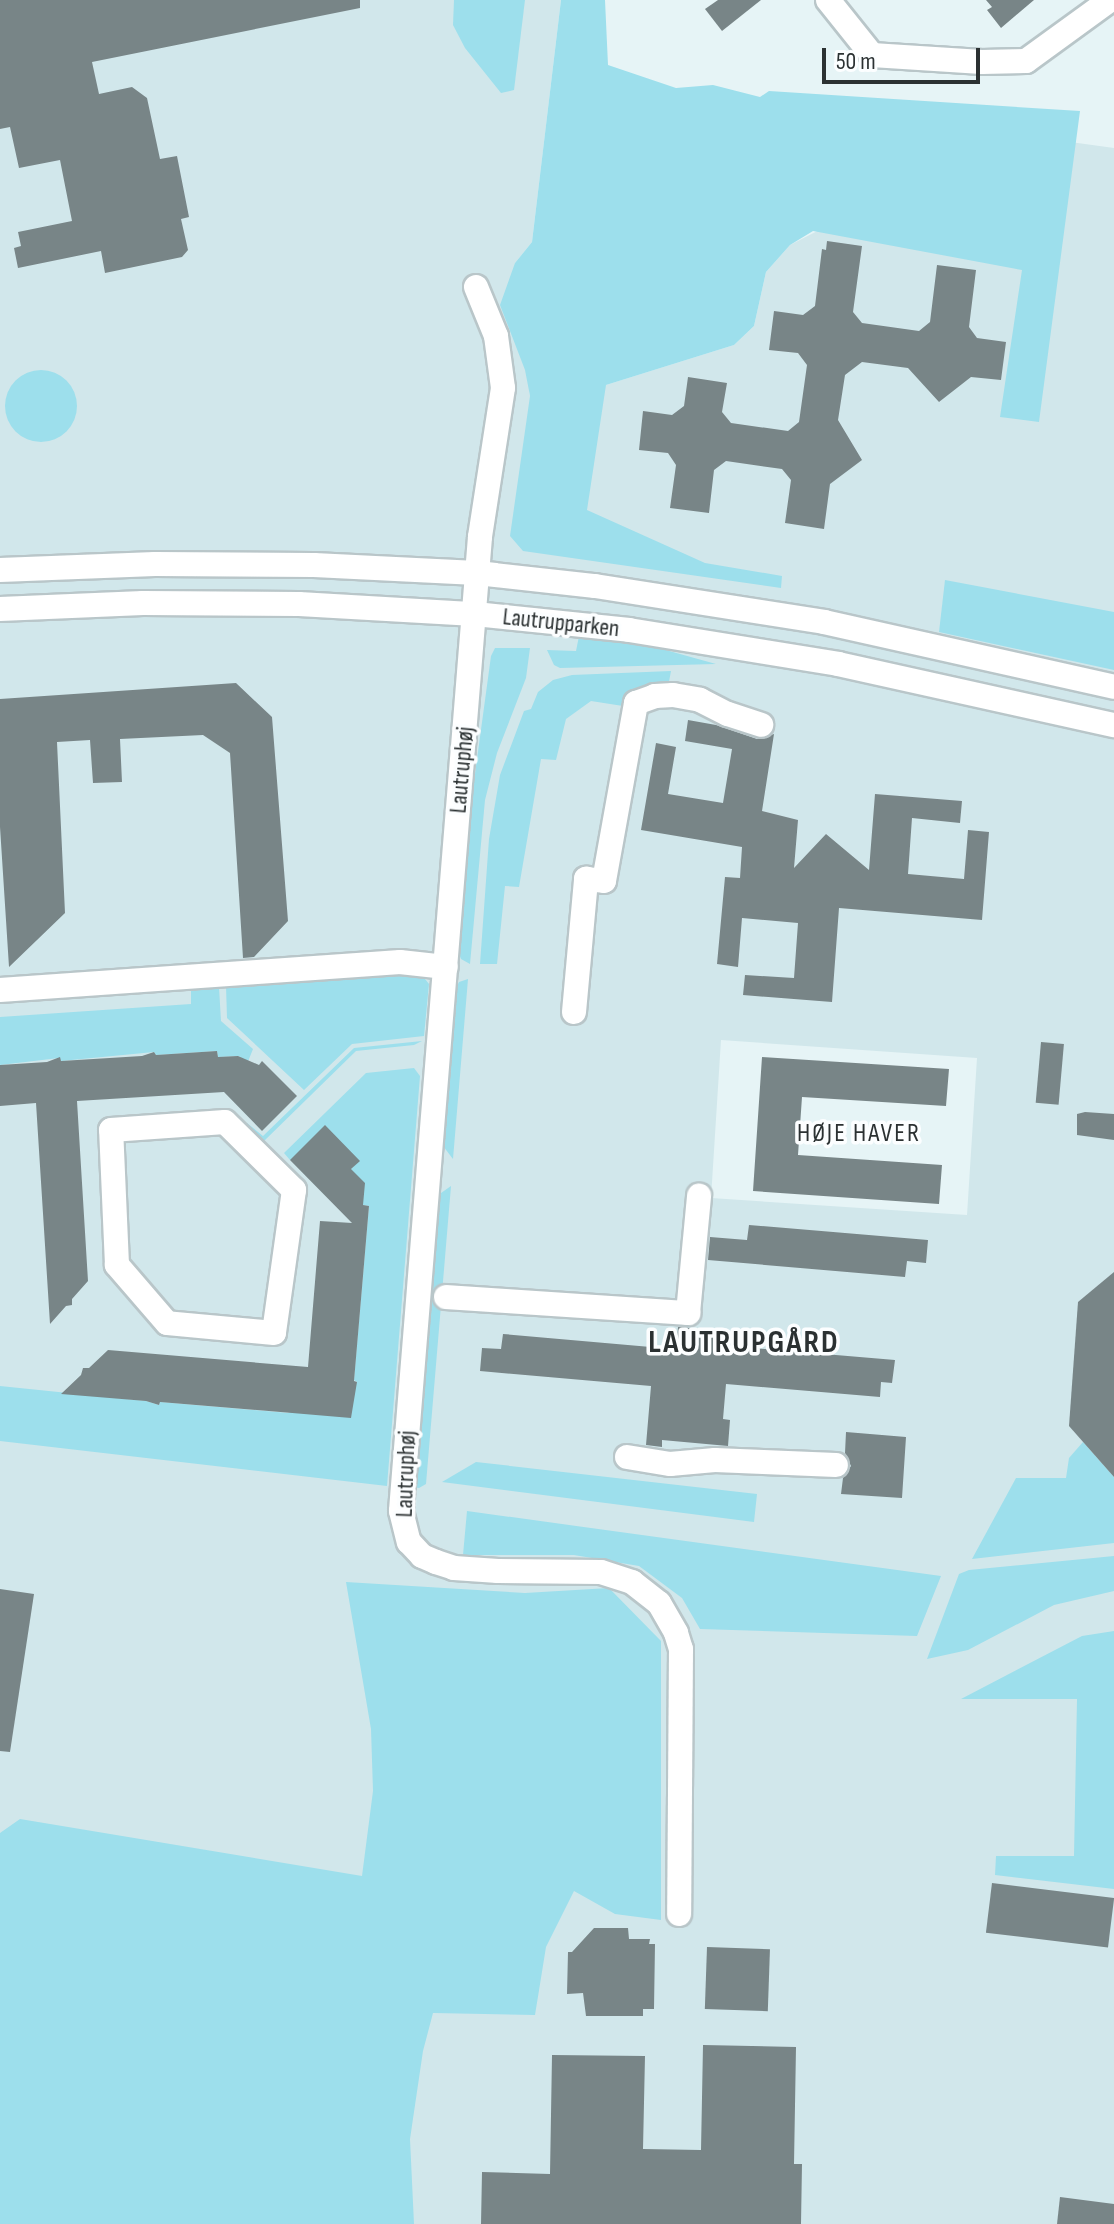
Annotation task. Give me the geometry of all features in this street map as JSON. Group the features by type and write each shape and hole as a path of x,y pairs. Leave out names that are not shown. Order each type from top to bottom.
{"street":[{"path":"828,0 872,55 982,62 1026,61 1110,0"},
{"path":"476,287 496,336 503,388 477,573"},
{"name":"Lautrupparken","path":"0,570 155,564 314,565 477,573 609,588 824,622 1114,687"},
{"name":"Lautruphøj","path":"477,573 401,1511 409,1542 422,1556 454,1568 581,1570 618,1575 648,1592 659,1603 681,1649 679,1914"},
{"name":"Lautrupparken","path":"0,609 220,602 475,614 629,630 777,653 1114,725"},
{"path":"574,1012 586,879 604,881 636,703 655,696 673,695 700,700 761,725"},
{"path":"0,990 400,962 446,967"},
{"path":"225,1122 294,1190 274,1333 167,1323 136,1290 117,1265 111,1130 225,1122"},
{"path":"446,1297 688,1313 699,1196"},
{"path":"627,1457 670,1464 715,1460 836,1465"}],"shaded area":[{"path":"0,0 561,0 532,242 515,263 530,396 606,385 734,345 754,326 766,272 790,245 835,222 955,126 1114,148 1114,2224 0,2224","holes":["721,1040 977,1058 967,1215 711,1198"]},
{"path":"454,0 525,0 514,90 501,93 465,48 453,25"},
{"path":"561,0 605,0 608,65 676,88 713,85 760,97 769,91 1080,111 1039,422 1000,417 1022,270 813,231 790,245 766,272 754,326 734,345 606,385 587,510 705,563 782,576 781,588 523,551 510,536 530,396 525,370 500,305 515,263 532,242"},
{"path":"41,370 61,376 71,386 77,406 71,426 61,436 41,442 21,436 11,426 5,406 11,386 21,376"},
{"path":"945,580 1114,612 1114,670 939,632"},
{"path":"579,636 644,644 716,664 560,668 554,665 547,650 576,651"},
{"path":"495,648 530,648 526,678 497,753 485,800 470,964 461,959 458,951 469,818 491,656"},
{"path":"671,671 668,687 624,699 623,706 591,701 566,719 556,760 541,759 519,887 505,886 497,964 480,964 489,839 500,775 524,711 531,709 538,692 553,680 572,675"},
{"path":"421,974 429,984 424,1036 352,1044 304,1090 227,1018 226,986"},
{"path":"468,979 453,1159 443,1146 455,990 459,982"},
{"path":"219,987 221,1021 253,1049 247,1064 239,1056 218,1057 217,1051 156,1055 154,1052 61,1061 59,1058 0,1065 0,1017 191,1004 191,988"},
{"path":"422,1041 414,1045 356,1051 262,1143 245,1128 247,1123 263,1136 354,1048"},
{"path":"414,1068 420,1076 387,1486 0,1441 0,1386 146,1401 159,1405 160,1402 288,1413 357,1382 354,1380 369,1206 363,1205 351,1169 359,1160 290,1160 284,1153 366,1073"},
{"path":"451,1186 426,1484 419,1488 414,1487 438,1202 441,1193"},
{"path":"1083,1442 1114,1477 1114,1543 972,1559 1016,1478 1066,1478 1069,1458"},
{"path":"476,1462 757,1494 754,1522 442,1482"},
{"path":"467,1511 941,1576 917,1636 700,1629 682,1598 639,1566 574,1555 463,1555"},
{"path":"1114,1556 1114,1591 1054,1605 968,1650 927,1659 959,1574 969,1570"},
{"path":"346,1582 525,1593 609,1588 661,1641 661,1920 615,1914 574,1891 546,1947 535,2015 433,2013 423,2051 410,2139 414,2224 0,2224 0,1833 20,1819 362,1876 373,1791 371,1729"},
{"path":"1114,1631 1114,1889 995,1875 996,1856 1074,1856 1077,1699 961,1699 1082,1636"}],"building":[{"path":"0,0 360,0 360,8 92,62 99,94 132,87 147,98 160,159 177,156 189,217 181,219 188,250 182,257 105,273 101,251 18,268 14,248 21,246 18,232 72,221 60,160 19,168 10,127 0,129"},
{"path":"718,0 761,0 722,31 705,9"},
{"path":"986,0 1034,0 1001,28 987,10 992,7"},
{"path":"827,241 862,246 853,312 862,323 919,331 930,322 937,265 976,270 969,327 977,338 1006,342 1001,380 971,377 939,402 908,368 862,362 845,375 838,420 862,460 830,484 824,529 785,523 791,480 782,469 726,461 714,470 709,513 670,508 676,465 668,453 639,450 643,411 672,415 684,406 688,377 727,383 722,412 731,423 788,431 799,422 807,365 798,353 769,350 774,311 803,315 815,306 822,249 826,250"},
{"path":"236,683 272,717 288,921 254,957 243,958 230,753 203,735 120,739 122,782 93,783 90,740 57,742 65,913 9,967 0,827 0,699"},
{"path":"688,720 716,725 757,739 774,734 762,811 798,820 794,868 826,834 869,870 875,794 962,801 960,823 912,818 908,874 964,879 968,830 989,832 982,920 839,908 832,1002 743,995 745,975 794,978 798,923 742,918 738,967 717,964 725,877 740,878 742,847 641,830 656,743 676,747 668,794 723,803 732,749 685,741"},
{"path":"1041,1042 1064,1044 1059,1105 1036,1103"},
{"path":"217,1051 218,1057 238,1056 259,1065 262,1061 297,1096 262,1131 224,1092 77,1101 88,1281 72,1299 72,1305 66,1306 50,1324 36,1103 0,1106 0,1065 47,1062 60,1057 61,1061 142,1056 154,1052 156,1055"},
{"path":"762,1057 949,1069 946,1106 802,1097 798,1155 942,1165 939,1204 753,1191"},
{"path":"1077,1114 1114,1114 1114,1140 1077,1135"},
{"path":"325,1125 360,1161 351,1169 365,1183 363,1205 369,1206 354,1381 357,1382 351,1418 160,1402 159,1405 146,1401 61,1394 81,1375 83,1368 89,1368 108,1350 308,1367 320,1221 352,1223 290,1160"},
{"path":"749,1225 928,1240 926,1263 907,1261 905,1277 708,1260 710,1237 747,1240"},
{"path":"1114,1272 1114,1477 1069,1426 1078,1302"},
{"path":"678,1327 718,1330 717,1345 895,1360 892,1383 881,1382 880,1397 726,1384 723,1419 730,1420 728,1446 662,1440 662,1447 646,1445 651,1386 480,1371 482,1348 501,1349 503,1334 662,1348 663,1340 677,1341"},
{"path":"846,1432 906,1437 902,1498 841,1494 843,1478 851,1466 845,1453"},
{"path":"0,1589 34,1594 10,1752 0,1751"},
{"path":"992,1883 1114,1898 1108,1948 986,1933"},
{"path":"594,1928 628,1928 629,1939 650,1939 649,1944 655,1944 654,2009 643,2009 643,2016 586,2016 583,1993 567,1994 568,1952 572,1952"},
{"path":"707,1947 770,1949 768,2011 705,2009"},
{"path":"703,2045 796,2047 794,2164 802,2164 801,2224 481,2224 482,2172 550,2174 552,2055 645,2056 643,2149 701,2150"},
{"path":"1060,2197 1114,2204 1114,2224 1057,2224"}],"district":[{"name":"HØJE HAVER","path":"859,1134"},
{"name":"LAUTRUPGÅRD","path":"744,1343"}]}
